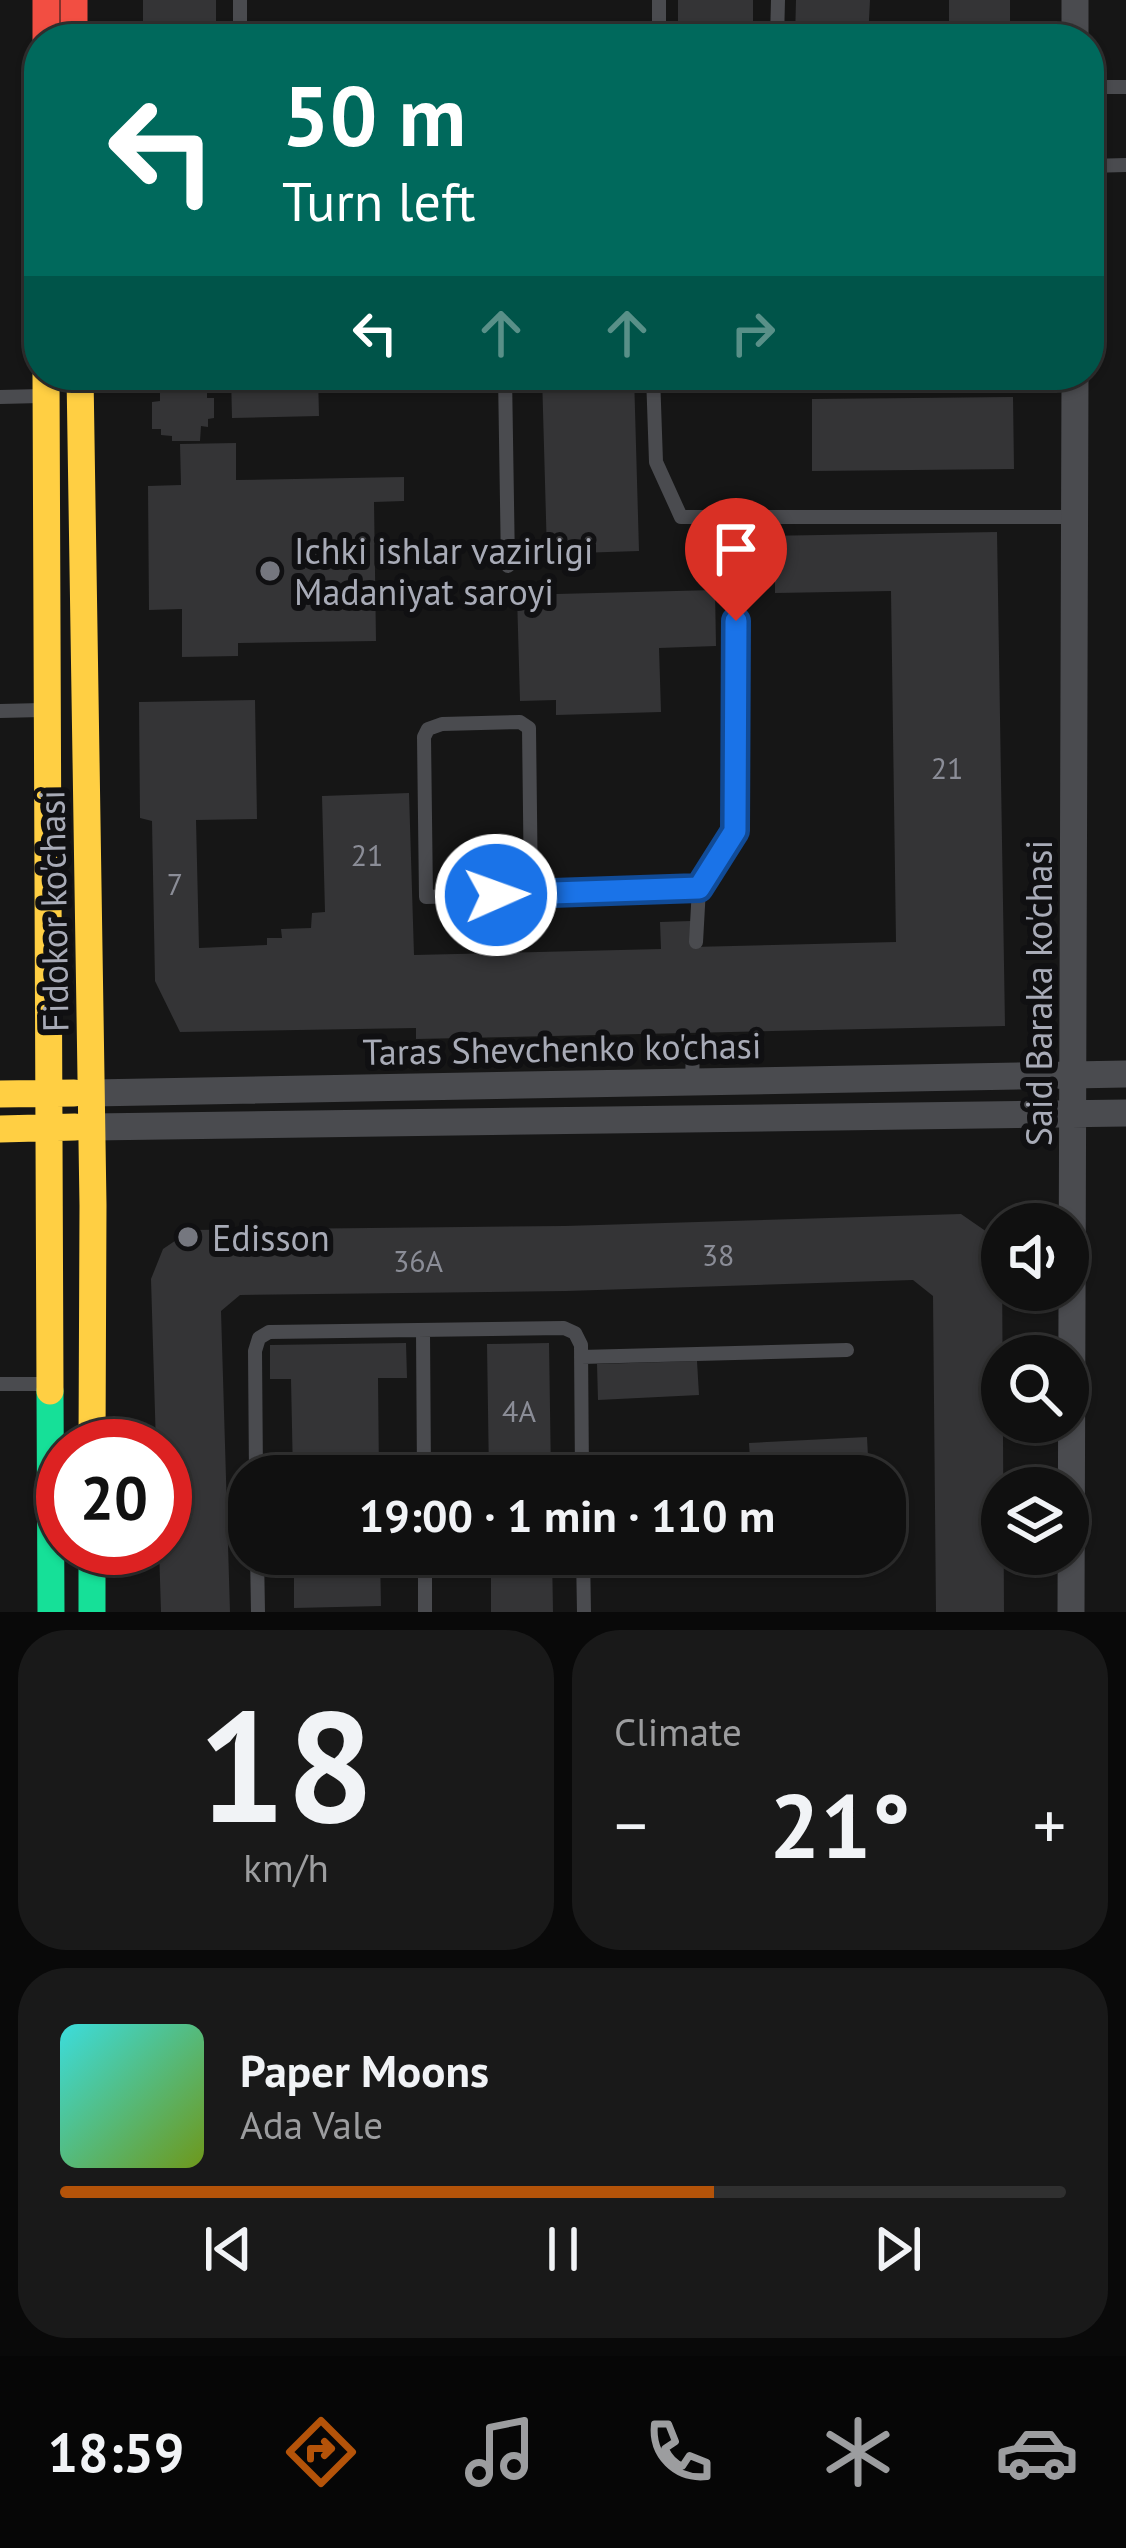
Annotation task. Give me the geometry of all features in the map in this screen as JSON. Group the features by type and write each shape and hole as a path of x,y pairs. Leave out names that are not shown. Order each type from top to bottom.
{"main road":[{"name":"Fidokor ko'chasi","path":"46,390 50,1612"},
{"name":"Fidokor ko'chasi","path":"80,390 92,1093 92,1419"},
{"name":"Taras Shevchenko ko'chasi","path":"0,1094 92,1093"},
{"name":"Taras Shevchenko ko'chasi","path":"0,1129 92,1127"},
{"path":"92,1575 92,1612"}],"street":[{"name":"Said Baraka ko'chasi","path":"1071,1612 1075,390"},
{"name":"Taras Shevchenko ko'chasi","path":"92,1093 1126,1074"},
{"name":"Taras Shevchenko ko'chasi","path":"92,1127 1126,1113"}],"lane":[{"path":"0,397 29,390"},
{"path":"506,390 508,566"},
{"path":"654,390 656,462 681,517 1075,517"},
{"path":"696,942 699,888 735,831 736,621"},
{"path":"0,711 47,710"},
{"path":"531,895 529,728 520,722 442,724 428,729 424,736 426,897 531,895 699,888"},
{"path":"692,1082 693,1049"},
{"path":"256,1455 255,1351 263,1334 564,1328 578,1338 581,1357 582,1455"},
{"path":"423,1332 424,1455"},
{"path":"581,1357 847,1349"},
{"path":"0,1384 50,1384"},
{"path":"257,1575 258,1612"},
{"path":"425,1575 425,1612"},
{"path":"583,1575 584,1612"}],"building":[{"path":"143,0 216,0 216,24 143,24"},
{"path":"678,0 753,0 753,24 678,24"},
{"path":"796,0 870,0 869,24 795,24"},
{"path":"949,0 1010,0 1010,24 949,24"},
{"path":"207,390 207,398 214,398 214,418 208,419 208,427 201,426 200,441 172,441 172,436 161,435 161,429 152,429 152,402 160,401 160,391"},
{"path":"231,390 318,390 319,416 232,418"},
{"path":"542,390 634,390 639,551 547,554"},
{"path":"1013,397 1014,469 812,471 812,399"},
{"path":"236,443 236,480 404,477 404,501 374,502 376,641 238,643 238,656 182,657 182,609 149,610 148,486 181,485 180,444"},
{"path":"997,532 1005,1026 416,1039 416,1028 180,1032 155,981 152,821 140,818 139,702 255,700 257,819 196,820 199,948 267,945 267,938 282,938 281,929 311,928 312,913 325,912 322,796 409,793 414,955 661,949 660,922 691,921 692,947 896,942 891,591 775,593 775,560 756,560 755,536"},
{"path":"715,590 716,646 659,648 661,712 556,715 556,700 520,701 517,595"},
{"path":"961,1214 981,1228 981,1311 1002,1311 1002,1335 981,1335 981,1443 1003,1443 1003,1467 981,1467 981,1575 1004,1575 1004,1612 936,1612 933,1296 913,1280 240,1295 221,1311 230,1612 161,1612 160,1575 192,1575 192,1419 155,1419 151,1279 163,1249 191,1230 565,1226"},
{"path":"406,1343 407,1378 378,1378 379,1455 293,1455 291,1379 270,1379 270,1345"},
{"path":"549,1343 551,1455 489,1455 487,1344"},
{"path":"697,1361 699,1395 598,1400 597,1364"},
{"path":"867,1437 868,1455 750,1455 749,1443"},
{"path":"294,1575 380,1575 381,1606 294,1608"},
{"path":"491,1575 552,1575 553,1612 491,1612"}],"traffic: fast":[{"path":"50,1391 51,1612"},
{"path":"92,1575 92,1612"}],"traffic: slow":[{"path":"46,390 50,1391"},
{"path":"80,390 92,1419"},
{"path":"0,1094 74,1093"},
{"path":"0,1129 75,1127"}],"traffic: jam":[{"path":"46,0 46,24"},
{"path":"74,0 74,24"}],"place":[{"name":"Ichki ishlar vazirligi Madaniyat saroyi","path":"270,571"},
{"name":"Edisson","path":"188,1237"}],"route":[{"path":"496,895 699,888 735,831 736,621"}]}
